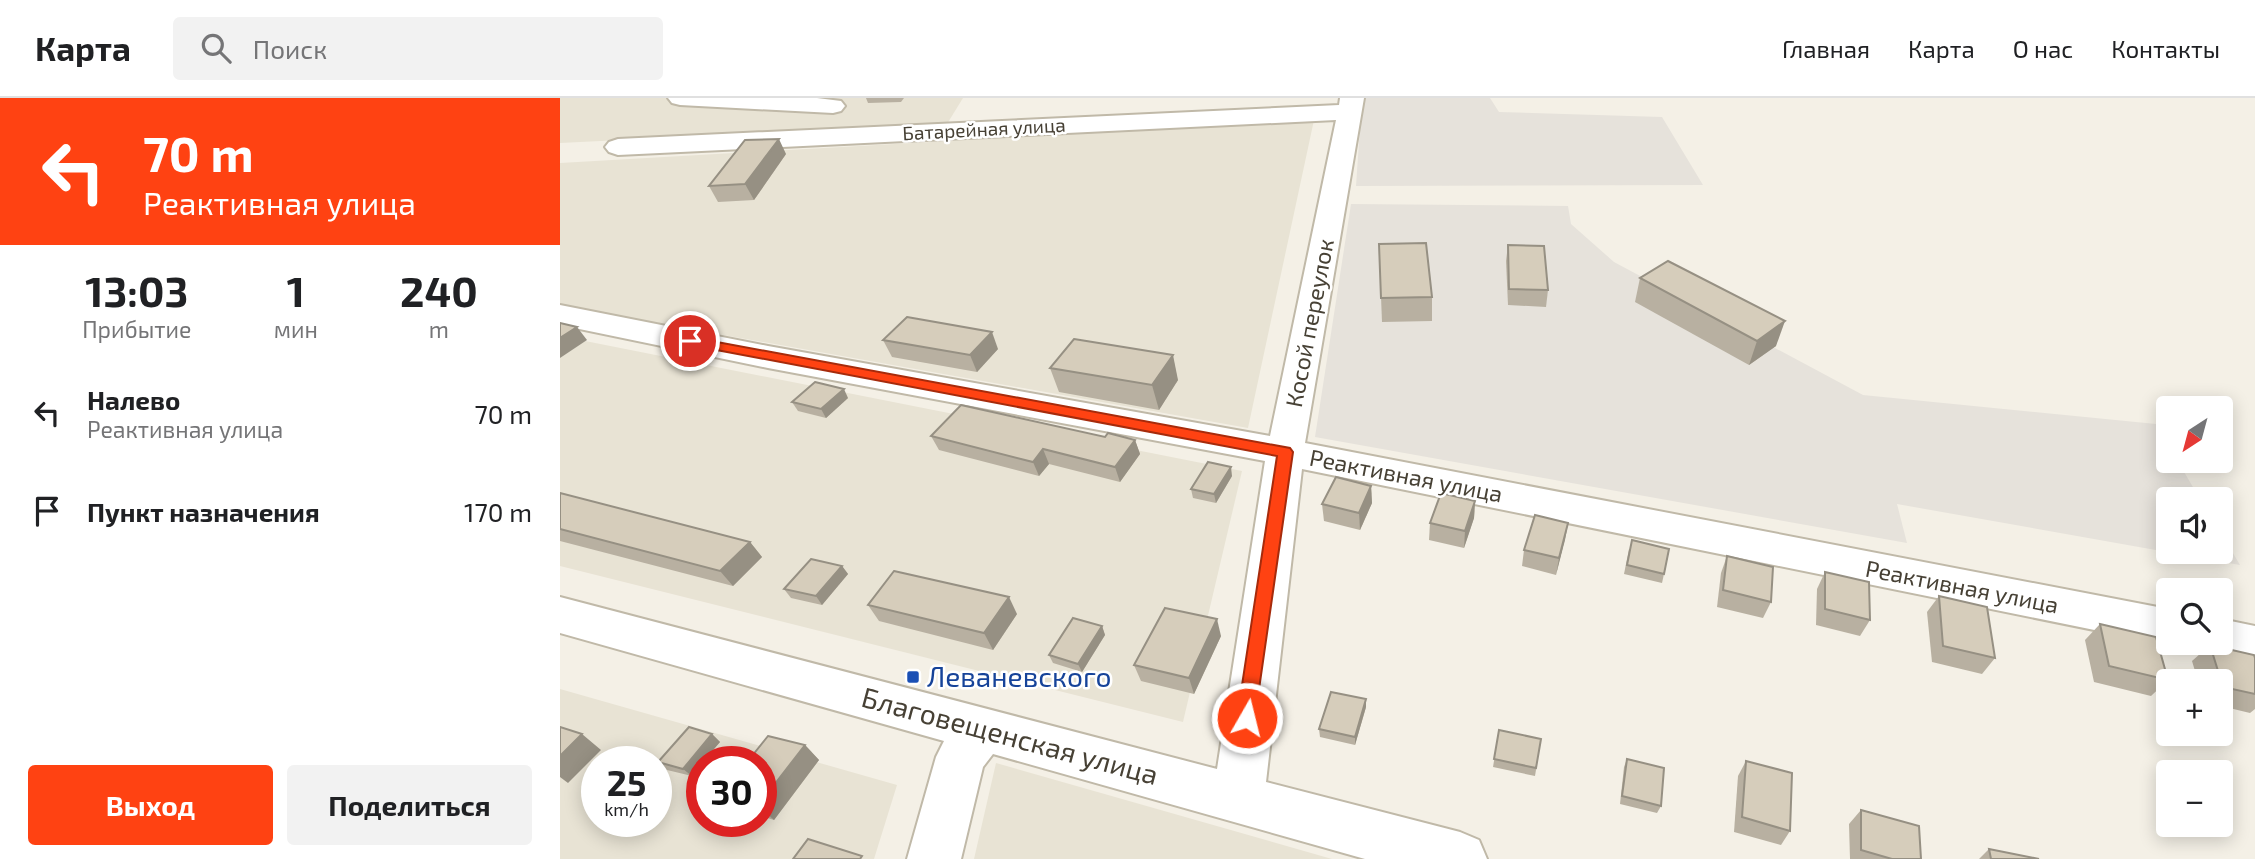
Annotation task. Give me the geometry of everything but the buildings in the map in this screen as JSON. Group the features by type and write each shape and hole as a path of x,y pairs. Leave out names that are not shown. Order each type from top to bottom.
{"street":[{"path":"680,98 835,102"},
{"path":"812,138 835,102"},
{"name":"Батарейная улица","path":"618,147 812,138 1351,105"},
{"name":"Косой переулок","path":"1239,798 1285,452 1351,105"},
{"name":"Реактивная улица","path":"560,315 781,360 1285,452 2156,625"},
{"name":"Благовещенская улица","path":"560,615 1460,859"},
{"path":"2233,640 2255,645"},
{"path":"934,859 961,757 984,728"}],"shaded area":[{"path":"560,98 963,98 947,124 560,143"},
{"path":"1362,98 1490,98 1499,112 1662,117 1703,185 1356,186"},
{"path":"1314,120 1248,428 560,306 560,163"},
{"path":"1351,204 1568,206 1571,224 1614,262 1863,395 2156,424 2156,473 2185,473 2193,487 2156,487 2156,550 1897,504 1907,543 1315,437"},
{"path":"560,336 1242,471 1183,722 560,566"},
{"path":"2233,553 2240,565 2233,564"},
{"path":"560,689 760,746 686,746 686,837 777,837 777,751 897,785 874,859 560,859"},
{"path":"996,763 1332,859 974,859"}],"place":[{"name":"Леваневского","path":"913,677"}],"route":[{"path":"690,341 1285,452 1247,718"}]}
